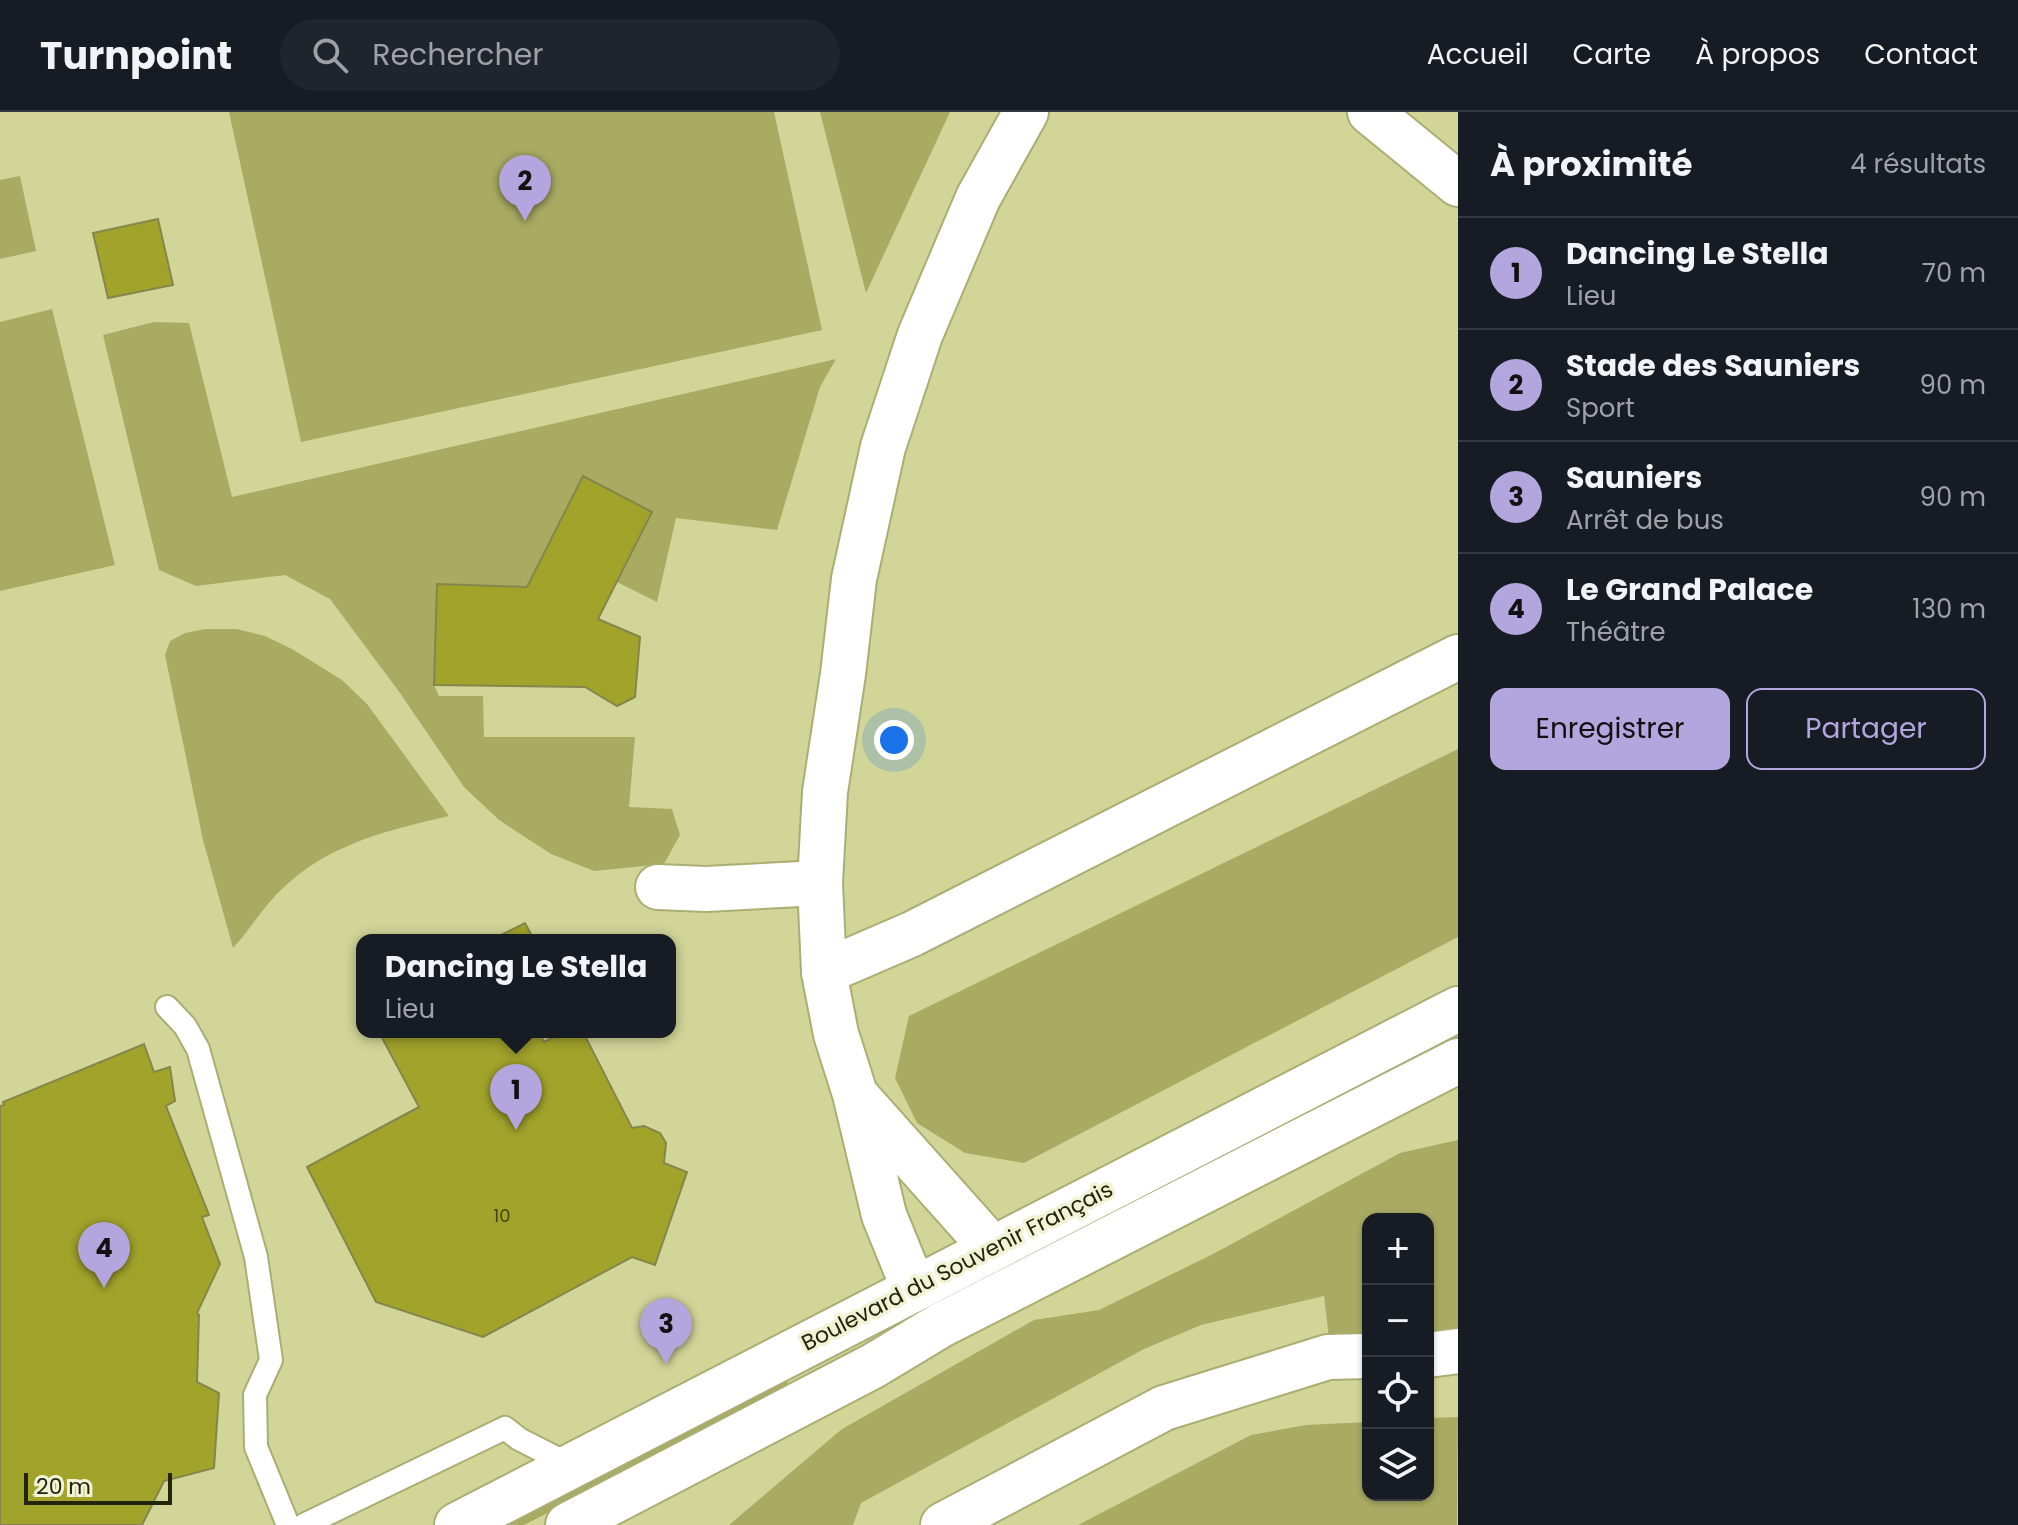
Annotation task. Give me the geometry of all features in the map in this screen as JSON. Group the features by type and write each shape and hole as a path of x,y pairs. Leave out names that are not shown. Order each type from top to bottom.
{"street":[{"path":"914,1289 884,1215 855,1094 836,1034 824,972 820,883 825,792 854,579 883,447 920,335 978,198 1026,112"},
{"path":"1370,112 1458,184"},
{"path":"824,972 912,934 1458,657"},
{"path":"658,887 706,889 820,883"},
{"name":"Boulevard du Souvenir Français","path":"457,1525 1458,1009"},
{"name":"Boulevard du Souvenir Français","path":"568,1525 873,1366 941,1325 1458,1061"},
{"path":"1365,1109 1458,1088"},
{"path":"855,1094 992,1248"},
{"path":"1434,1354 1458,1351"},
{"path":"943,1525 1164,1408 1328,1357 1362,1356"}],"lane":[{"path":"167,1007 185,1026 198,1049 256,1257 271,1360 255,1395 256,1447 288,1525"},
{"path":"304,1525 505,1428 519,1439 573,1466"}],"green space":[{"path":"229,112 774,112 822,330 301,442"},
{"path":"820,112 950,112 866,293"},
{"path":"20,176 36,251 0,259 0,180"},
{"path":"52,309 115,565 0,591 0,322"},
{"path":"154,322 189,323 232,497 836,359 820,387 777,530 676,518 657,602 617,582 652,512 584,476 527,587 437,585 434,685 439,696 483,696 484,737 635,737 629,807 672,809 680,835 664,864 594,871 551,854 499,820 464,787 400,693 330,599 285,575 196,586 159,570 103,335"},
{"path":"205,629 237,629 265,636 342,680 367,704 449,816 398,828 328,855 287,885 233,948 203,840 165,655 170,641 185,633"},
{"path":"1458,749 1458,937 1024,1163 965,1153 917,1123 895,1078 909,1016"},
{"path":"1458,1140 1458,1333 1434,1335 1434,1213 1362,1213 1362,1344 1330,1347 1324,1296 1201,1325 1144,1349 861,1503 853,1525 729,1525 842,1429 1034,1320 1099,1310 1213,1254 1400,1153"},
{"path":"785,1378 791,1389 524,1525 491,1525"},
{"path":"1458,1417 1457,1525 1078,1525 1251,1435 1306,1425 1362,1422 1362,1501 1434,1501 1434,1418"}],"building":[{"path":"158,219 173,285 108,298 93,233"},
{"path":"583,476 652,512 598,619 640,637 635,697 617,706 585,687 434,685 437,584 527,587"},
{"path":"525,923 531,934 503,934"},
{"path":"382,1038 542,1038 544,1042 552,1038 586,1038 632,1128 644,1126 660,1133 666,1143 664,1163 687,1172 655,1265 632,1257 483,1337 376,1302 307,1167 419,1107"},
{"path":"144,1044 154,1072 170,1067 175,1101 166,1106 209,1215 202,1217 220,1264 197,1313 197,1382 219,1393 214,1468 164,1481 142,1525 0,1525 0,1106 4,1105 3,1102"}],"place":[{"name":"Stade des Sauniers","path":"525,221"},
{"name":"Dancing Le Stella","path":"516,1130"},
{"name":"Le Grand Palace","path":"104,1288"},
{"name":"Sauniers","path":"666,1364"}]}
